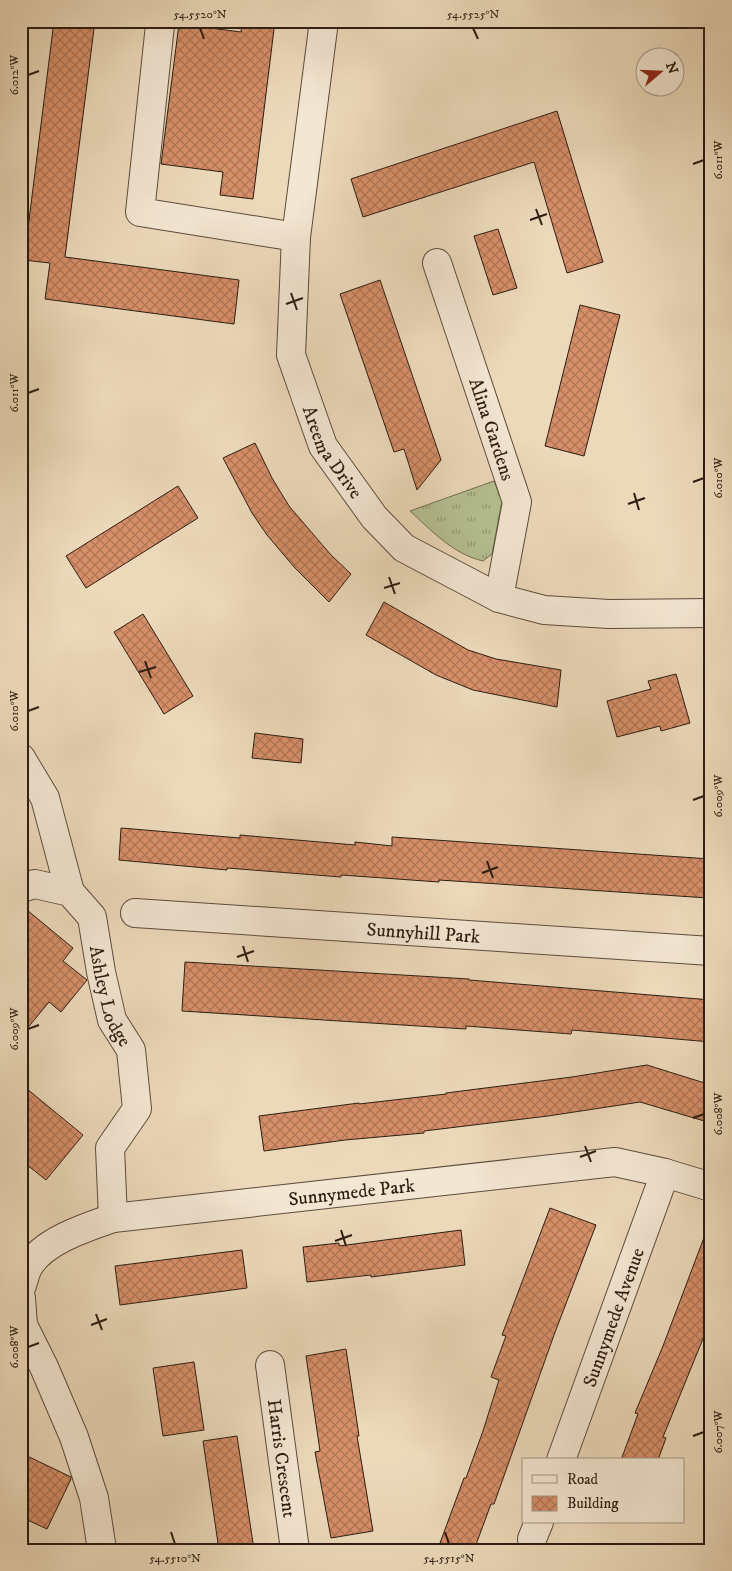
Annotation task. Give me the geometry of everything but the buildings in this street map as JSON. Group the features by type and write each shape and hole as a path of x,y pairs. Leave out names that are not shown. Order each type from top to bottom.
{"street":[{"name":"Areema Drive","path":"324,21 296,237 291,355 323,446 374,517 404,548 499,598 544,610 600,614 711,613"},
{"path":"160,24 140,212 296,237"},
{"name":"Alina Gardens","path":"437,262 517,502 499,598"},
{"name":"Ashley Lodge","path":"21,758 45,798 70,892 92,916 101,972 112,1020 132,1050 136,1109 110,1148 113,1218"},
{"path":"21,888 35,884 70,892"},
{"name":"Sunnyhill Park","path":"135,913 711,951"},
{"name":"Sunnymede Park","path":"21,1288 29,1266 47,1247 70,1234 113,1218 615,1162 711,1186"},
{"name":"Sunnymede Avenue","path":"562,1458 665,1173"},
{"path":"21,1298 24,1325 74,1437 94,1498 102,1550"},
{"name":"Harris Crescent","path":"270,1365 295,1550"}],"green space":[{"path":"494,481 502,501 492,554 483,561 472,558 453,547 435,534 410,511"}]}
